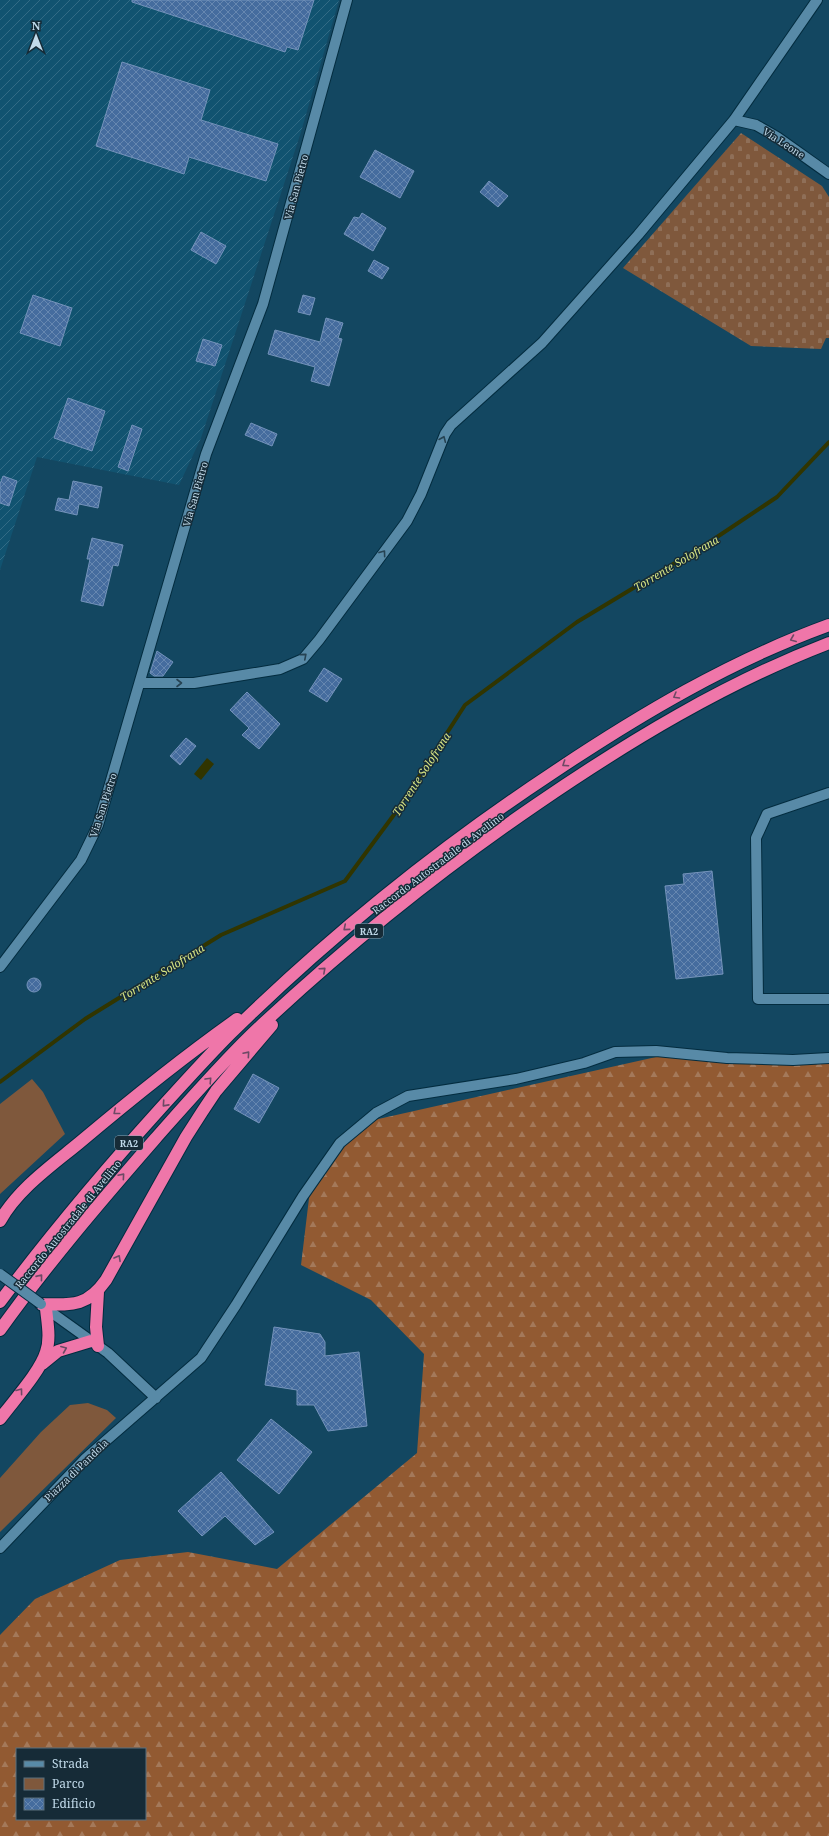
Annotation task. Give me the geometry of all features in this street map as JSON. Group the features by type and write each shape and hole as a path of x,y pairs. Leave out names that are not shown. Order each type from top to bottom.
{"highway":[{"name":"Raccordo Autostradale di Avellino","path":"0,1302 23,1271 116,1158 228,1036 270,995 354,922 441,851 486,817 574,758 635,720 721,672 777,645 829,625"},
{"name":"Raccordo Autostradale di Avellino","path":"0,1330 36,1281 107,1194 178,1113 250,1036 303,988 401,904 486,839 582,773 676,716 743,680 829,643"},
{"path":"0,1419 41,1364 47,1351 48,1338 43,1306 66,1305 89,1300 98,1292 114,1267 186,1137 212,1096 303,988"},
{"path":"0,1221 4,1209 112,1115 192,1050 270,995"},
{"path":"41,1364 58,1351 94,1344 98,1292"}],"street":[{"name":"Via San Pietro","path":"0,967 82,860 98,825 206,454 263,304 348,0"},
{"path":"140,683 194,683 280,669 303,659 319,640 407,520 422,494 445,434 451,425 542,343 638,235 734,120 817,0"},
{"name":"Via Leone","path":"734,120 756,125 778,138 829,174"},
{"path":"829,793 767,814 756,838 758,999 829,999"},
{"name":"Piazza di Pandola","path":"0,1548 86,1458 201,1358 236,1305 303,1196 340,1144 376,1113 408,1096 516,1079 584,1063 615,1052 656,1051 743,1059 793,1060 829,1058"},
{"path":"0,1274 94,1344 156,1398"}],"shaded area":[{"path":"0,0 339,0 301,132 201,438 179,485 37,457 0,570"},
{"path":"207,758 214,764 201,780 194,774"}],"green space":[{"path":"741,133 822,186 829,197 829,338 826,338 821,349 751,346 623,268"},
{"path":"674,1053 829,1058 829,1836 0,1836 0,1635 35,1599 120,1560 188,1552 277,1569 417,1453 424,1354 371,1300 301,1265 310,1190 356,1124"},
{"path":"32,1079 43,1092 65,1134 0,1194 0,1104"},
{"path":"88,1403 107,1410 116,1418 0,1532 0,1478 41,1432 70,1405"}],"building":[{"path":"132,0 314,0 298,50 287,47 285,52 132,2"},
{"path":"122,62 210,90 201,120 278,144 266,181 189,157 184,174 96,146"},
{"path":"375,150 414,171 400,198 360,177"},
{"path":"489,181 508,196 498,207 480,192"},
{"path":"362,213 386,228 373,251 344,234 354,217 359,218"},
{"path":"201,232 226,246 216,264 191,250"},
{"path":"374,260 389,268 382,279 368,271"},
{"path":"33,295 72,308 60,346 20,333"},
{"path":"303,295 315,298 310,315 298,312"},
{"path":"326,318 343,323 338,338 342,339 329,386 311,381 315,367 268,354 275,330 320,342"},
{"path":"203,339 222,345 215,366 196,361"},
{"path":"68,398 105,411 92,451 54,438"},
{"path":"251,423 277,434 272,446 245,435"},
{"path":"132,425 142,429 128,471 118,467"},
{"path":"3,476 17,481 9,506 0,503 0,484"},
{"path":"73,481 102,487 98,508 79,504 77,515 55,510 58,498 69,500"},
{"path":"92,538 123,545 118,566 113,565 103,606 81,601 90,559 87,559"},
{"path":"157,651 173,662 163,676 154,676 150,673"},
{"path":"324,668 342,679 327,702 309,691"},
{"path":"247,692 280,724 259,749 242,735 249,728 230,710"},
{"path":"186,738 196,746 180,765 170,756"},
{"path":"712,871 723,974 676,979 665,886 684,884 683,874"},
{"path":"34,978 39,980 41,985 39,990 34,992 29,990 27,985 29,980"},
{"path":"253,1074 279,1088 259,1123 234,1109"},
{"path":"274,1327 320,1334 325,1342 325,1356 359,1352 367,1426 328,1431 314,1405 297,1405 297,1390 265,1385"},
{"path":"271,1419 312,1452 279,1494 237,1460"},
{"path":"221,1472 274,1532 255,1545 225,1516 202,1536 178,1511"}],"waterway":[{"name":"Torrente Solofrana","path":"0,1082 85,1019 221,935 345,881 396,812 465,705 577,622 708,543 777,497 829,442"}]}
